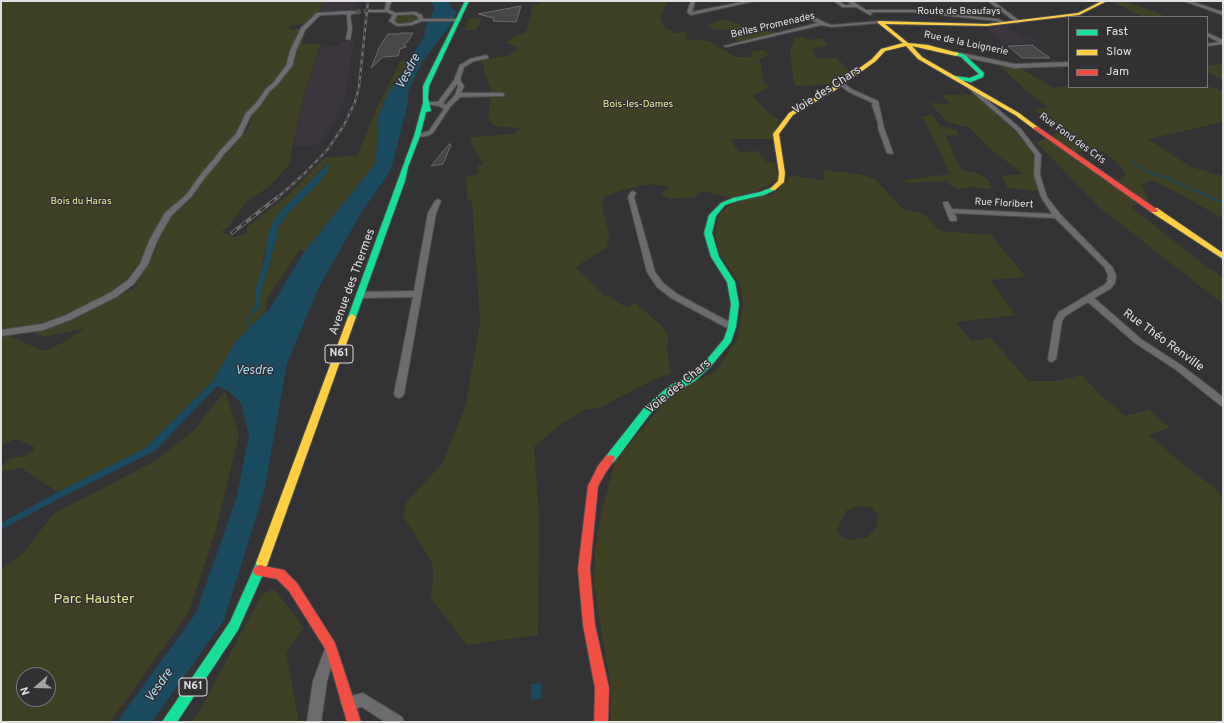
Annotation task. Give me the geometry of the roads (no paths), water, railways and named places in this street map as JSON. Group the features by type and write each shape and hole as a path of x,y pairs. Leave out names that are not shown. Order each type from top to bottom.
{"street":[{"path":"387,11 388,3 391,1"},
{"name":"Avenue des Thermes","path":"259,571 417,136 426,124 428,108 426,103 426,86 455,20 467,1"},
{"path":"693,1 689,12 691,14 753,1"},
{"path":"836,1 844,6 857,6"},
{"path":"849,1 866,11 880,22 907,44 920,58 955,78 971,83 1019,130 1038,155 1037,175 1044,197 1057,216 1108,267 1112,275 1111,282 1107,287 1062,314 1058,321 1052,359"},
{"path":"990,1 1019,22"},
{"name":"Route de Beaufays","path":"880,22 966,25 1019,22 1079,14 1105,1"},
{"path":"1186,1 1223,14"},
{"path":"368,11 387,11 396,14 415,14 420,16 421,20"},
{"path":"866,11 913,11 998,20 1005,23"},
{"path":"1,333 43,327 67,318 113,295 131,282 149,254 154,239 168,214 190,195 203,175 217,160 221,153 239,135 248,114 289,66 293,51 305,27 319,14 354,12 348,15 350,29 348,39"},
{"path":"396,14 391,21 397,25 412,24 421,20 455,20"},
{"name":"Belles Promenades","path":"805,15 832,26 880,22"},
{"name":"Belles Promenades","path":"726,46 824,24"},
{"path":"1208,34 1223,42"},
{"path":"1208,45 1223,42"},
{"name":"Rue de la Loignerie","path":"907,44 915,44 971,59 1015,66 1068,64"},
{"name":"Voie des Chars","path":"601,722 602,688 589,625 584,569 593,486 602,469 647,411 672,389 692,379 708,364 728,340 732,327 735,304 731,282 715,256 708,233 713,215 723,204 735,199 762,194 777,187 782,182 776,134 791,114 874,60 884,50 907,44"},
{"path":"440,104 457,80 462,66 472,60 486,57"},
{"name":"Rue de la Loignerie","path":"971,59 982,74 971,83"},
{"path":"417,136 431,132 447,107 458,95 461,86 457,80"},
{"path":"840,83 851,91 876,102 881,128 890,153"},
{"name":"Rue Fond des Cris","path":"971,83 1032,124 1205,246 1223,256"},
{"path":"458,95 502,95"},
{"path":"426,103 440,104 447,107"},
{"path":"633,193 631,197 651,272 655,278 674,296 732,327"},
{"path":"399,394 432,213 438,201"},
{"path":"946,202 953,219"},
{"name":"Rue Floribert","path":"949,211 1057,216"},
{"path":"360,295 417,294"},
{"name":"Rue Théo Renville","path":"1089,298 1138,340 1178,367 1223,402"},
{"path":"259,571 280,574 293,587 331,647 354,722"},
{"name":"N61","path":"169,722 234,626 259,571"},
{"path":"314,722 320,681 331,647"},
{"path":"348,703 363,700 397,722"}],"water":[{"name":"Vesdre","path":"429,1 449,1 449,5 457,12 449,27 422,62 408,92 408,103 391,170 361,213 318,289 287,364 264,492 224,620 152,722 117,722 196,613 237,496 249,436 241,403 228,391 217,386 155,451 62,497 1,530 1,523 58,492 144,449 212,382 235,342 270,308 304,252 375,164 378,140 377,119 389,91 424,37 426,27 434,10 434,6"},
{"path":"329,162 327,172 315,187 289,212 277,228 277,237 260,296 260,307 248,318 256,304 255,292 264,262 269,232 274,220"},
{"path":"541,683 541,699 531,700 531,684"}],"waterway":[{"path":"1132,161 1147,172 1169,179 1212,198"},
{"path":"1210,197 1223,203"},
{"path":"248,318 249,331"}],"tunnel":[{"path":"356,12 368,11"}],"railway":[{"path":"277,198 304,174 328,149 344,125 355,102 359,87 368,1"},
{"path":"232,233 278,197"}],"park label":[{"name":"Bois-les-Dames","path":"638,105"},
{"name":"Bois du Haras","path":"81,202"},
{"name":"Parc Hauster","path":"94,600"}]}
